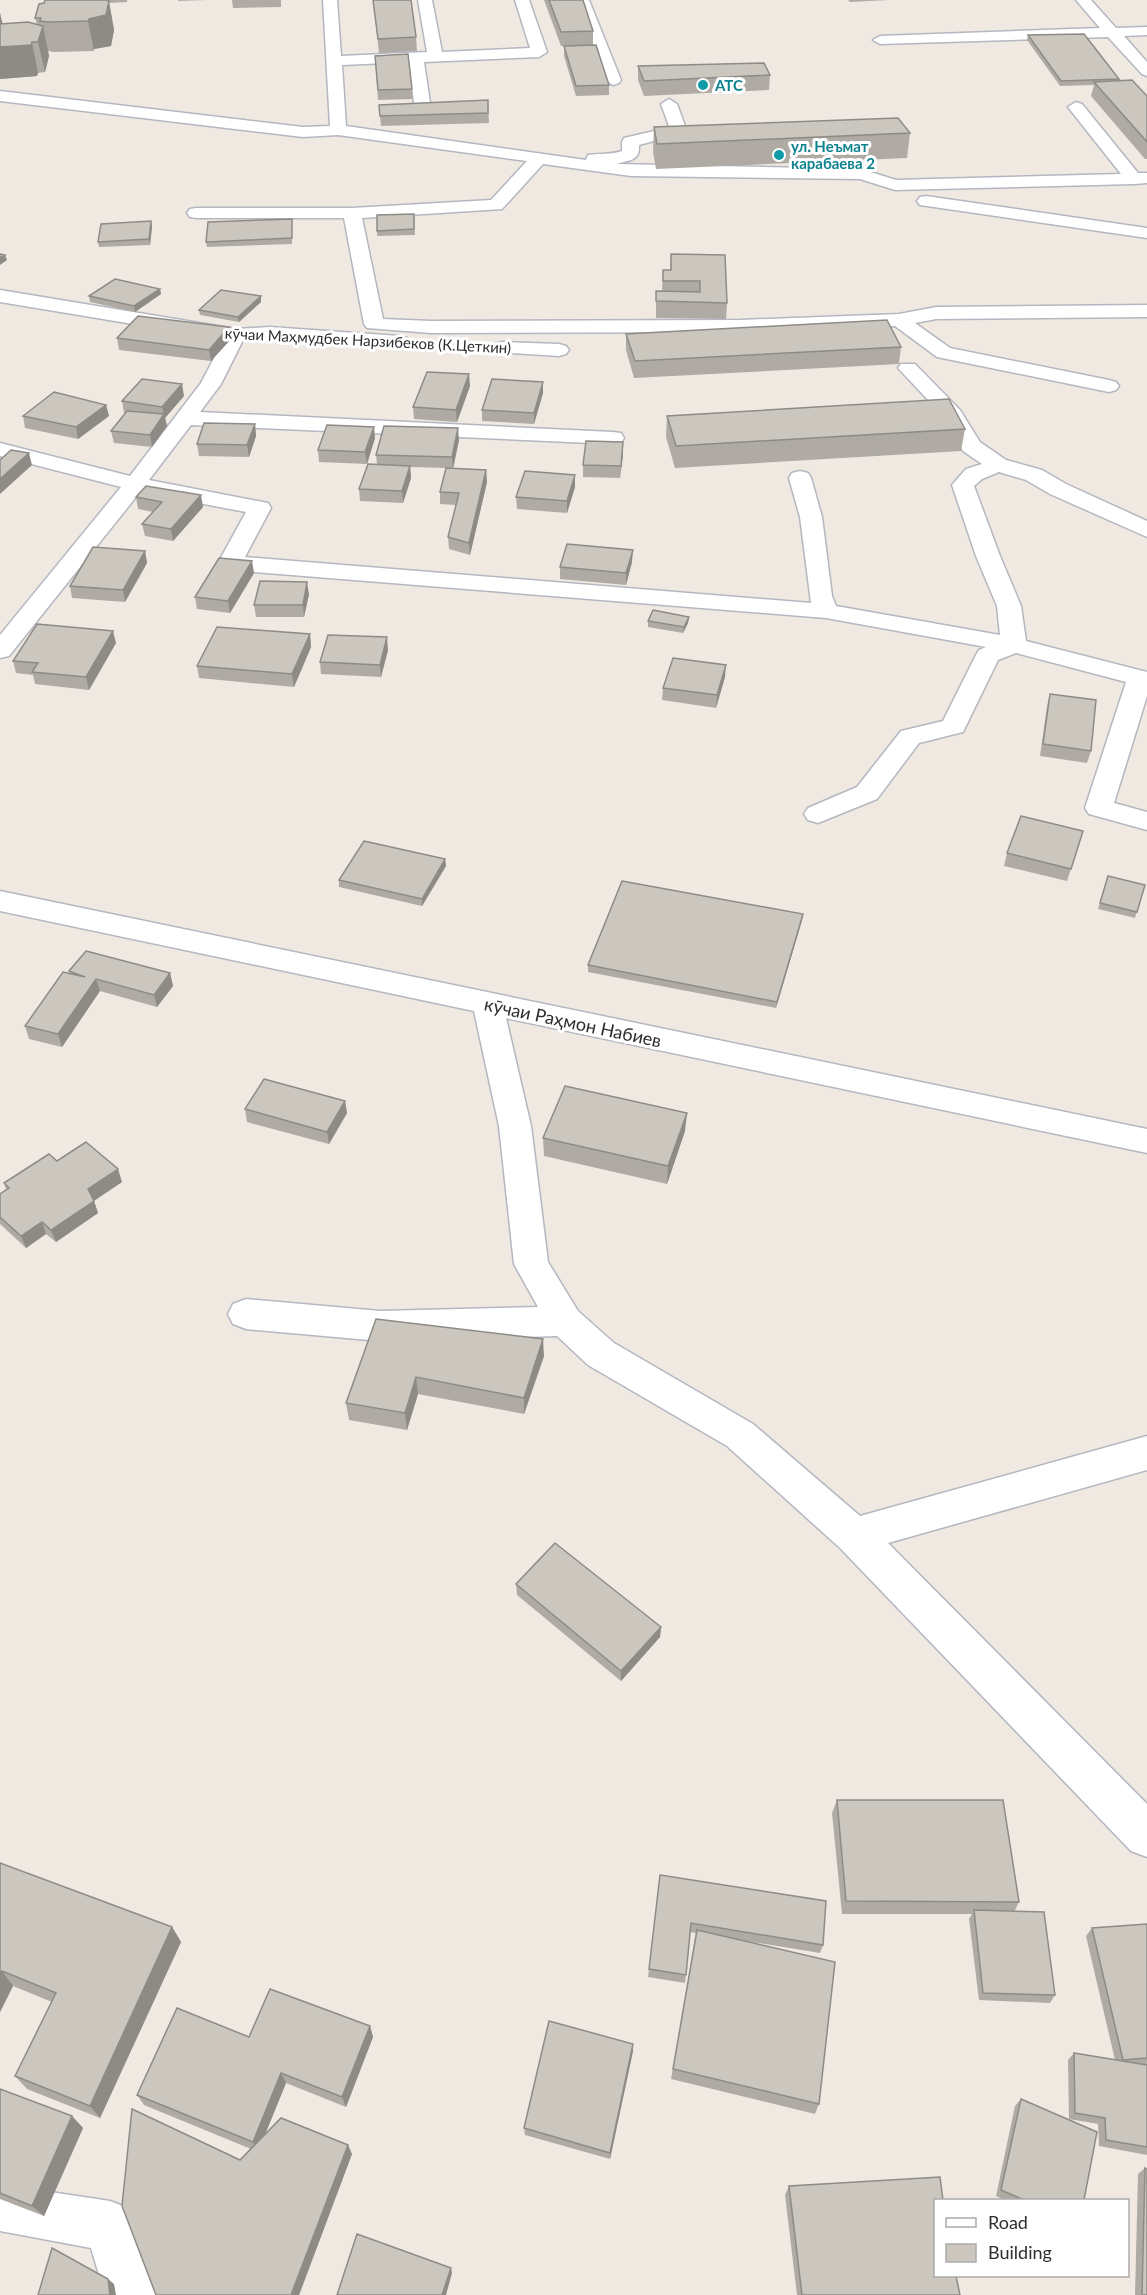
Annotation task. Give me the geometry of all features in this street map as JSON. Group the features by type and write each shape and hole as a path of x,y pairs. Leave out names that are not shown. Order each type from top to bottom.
{"street":[{"path":"330,0 338,130"},
{"path":"425,0 435,56"},
{"path":"333,61 539,52 522,0"},
{"path":"582,0 614,81"},
{"path":"1083,0 1147,72"},
{"path":"880,40 1147,31"},
{"path":"416,57 422,103"},
{"path":"0,96 303,132 338,130 631,171 861,174 895,185 1143,182"},
{"path":"1076,97 1143,182"},
{"path":"557,162 616,159 631,154 630,142 660,136 673,131 678,126 669,104"},
{"path":"196,213 352,213 496,205 538,159"},
{"path":"977,195 1143,182"},
{"path":"926,201 1147,233"},
{"path":"352,213 374,324 431,327 740,326 899,320 936,313 1147,311"},
{"name":"кӯчаи Маҳмудбек Нарзибеков (К.Цеткин)","path":"0,296 236,335 269,333 559,350"},
{"path":"899,320 944,353 998,362 1109,387"},
{"path":"0,651 135,484 211,384 236,335"},
{"path":"908,368 953,414 971,446 998,465 1034,475 1058,489 1147,530"},
{"path":"185,418 613,438"},
{"path":"0,449 135,484 260,508 230,563 826,611 1014,645 1143,679 1099,808 1147,821"},
{"path":"998,465 974,474 963,485 988,556 1010,606 1014,645"},
{"path":"800,478 811,517 820,596 826,611"},
{"path":"818,814 867,793 910,737 954,726 988,655 1014,645"},
{"name":"кӯчаи Раҳмон Набиев","path":"0,901 488,1005 1147,1141"},
{"path":"488,1005 515,1126 531,1264 565,1322 601,1354 740,1435 854,1535 1147,1835"},
{"path":"246,1314 380,1326 565,1322"},
{"path":"854,1535 1147,1453"},
{"path":"0,2206 44,2216 110,2226 131,2295"}],"building":[{"path":"45,0 109,1 106,15 88,21 48,22 35,18 39,4 44,3"},
{"path":"373,0 411,0 416,37 378,39"},
{"path":"549,0 583,0 593,31 561,32"},
{"path":"28,22 43,26 38,42 32,42 31,45 0,47 0,24"},
{"path":"1084,34 1119,79 1061,81 1028,35"},
{"path":"596,45 609,85 576,86 564,46"},
{"path":"408,54 412,89 378,90 375,56"},
{"path":"764,63 770,75 644,81 638,66"},
{"path":"1132,80 1147,96 1147,142 1094,82"},
{"path":"488,100 488,113 380,116 379,105"},
{"path":"898,118 910,133 657,144 654,127"},
{"path":"414,214 414,229 377,231 377,215"},
{"path":"292,219 292,238 206,242 208,222"},
{"path":"151,221 149,239 98,242 101,224"},
{"path":"671,254 725,255 727,303 656,301 656,291 700,292 700,281 663,281 663,270 671,270"},
{"path":"115,279 160,289 134,306 89,296"},
{"path":"221,290 261,296 238,317 199,310"},
{"path":"138,316 229,327 209,350 117,338"},
{"path":"887,320 901,347 635,361 626,334"},
{"path":"427,372 469,374 456,410 413,407"},
{"path":"142,379 182,384 162,407 122,401"},
{"path":"492,379 543,382 534,413 482,410"},
{"path":"54,392 106,405 76,427 23,416"},
{"path":"949,399 965,429 676,446 667,416"},
{"path":"127,411 164,414 150,435 111,431"},
{"path":"204,423 255,424 247,445 197,444"},
{"path":"327,425 374,427 365,452 318,450"},
{"path":"384,426 458,428 452,457 376,455"},
{"path":"586,441 623,442 621,466 583,465"},
{"path":"11,450 29,453 0,479 0,460"},
{"path":"368,464 410,466 402,491 359,489"},
{"path":"446,468 486,470 469,543 448,537 459,493 440,492"},
{"path":"525,471 575,475 567,501 516,497"},
{"path":"146,486 201,495 171,529 142,524 162,502 136,497"},
{"path":"567,544 633,550 626,573 560,567"},
{"path":"93,547 145,551 123,590 70,586"},
{"path":"219,558 252,561 228,601 195,597"},
{"path":"260,581 307,582 303,605 254,605"},
{"path":"653,610 689,617 684,627 648,621"},
{"path":"37,624 113,631 86,677 32,672 38,663 13,661"},
{"path":"217,627 310,634 292,674 197,666"},
{"path":"328,635 387,637 380,665 320,662"},
{"path":"673,658 726,665 717,695 663,688"},
{"path":"1050,694 1096,700 1091,751 1043,744"},
{"path":"1021,816 1083,831 1071,869 1007,853"},
{"path":"364,841 445,859 422,899 339,880"},
{"path":"1108,876 1145,885 1137,912 1100,903"},
{"path":"622,881 803,914 777,1002 588,965"},
{"path":"86,951 170,973 154,995 96,979 58,1034 25,1026 63,972 85,977 69,971"},
{"path":"264,1079 345,1101 327,1132 245,1109"},
{"path":"565,1086 687,1113 668,1166 543,1138"},
{"path":"86,1142 118,1169 88,1189 94,1201 51,1230 42,1222 21,1236 0,1217 0,1194 9,1188 4,1183 49,1154 57,1161"},
{"path":"376,1319 543,1339 524,1398 416,1377 405,1413 346,1403"},
{"path":"555,1543 661,1627 621,1671 516,1584"},
{"path":"837,1800 1003,1800 1019,1902 846,1901"},
{"path":"0,1863 172,1927 90,2106 15,2076 56,1993 2,1971 0,1974"},
{"path":"660,1875 826,1901 823,1945 691,1923 686,1975 649,1969"},
{"path":"974,1910 1044,1912 1055,1995 983,1993"},
{"path":"1147,1924 1147,2058 1123,2060 1092,1928"},
{"path":"697,1930 835,1962 819,2104 673,2069"},
{"path":"270,1989 370,2026 342,2097 281,2073 253,2142 137,2095 177,2008 249,2037"},
{"path":"549,2021 633,2044 610,2153 524,2128"},
{"path":"1074,2053 1147,2065 1147,2147 1106,2140 1105,2118 1075,2113"},
{"path":"0,2089 72,2116 32,2206 0,2193"},
{"path":"1021,2099 1097,2132 1084,2199 1022,2199 1001,2190"},
{"path":"132,2109 240,2160 281,2118 348,2145 291,2295 156,2295 122,2206"},
{"path":"1145,2168 1147,2169 1147,2295 1142,2295"},
{"path":"940,2177 943,2199 934,2199 934,2277 956,2277 960,2295 802,2295 789,2186"},
{"path":"357,2234 451,2268 442,2295 337,2295"},
{"path":"52,2248 108,2279 110,2295 38,2295"}],"place":[{"name":"АТС","path":"703,85"},
{"name":"ул. Неъмат карабаева 2","path":"779,155"}]}
